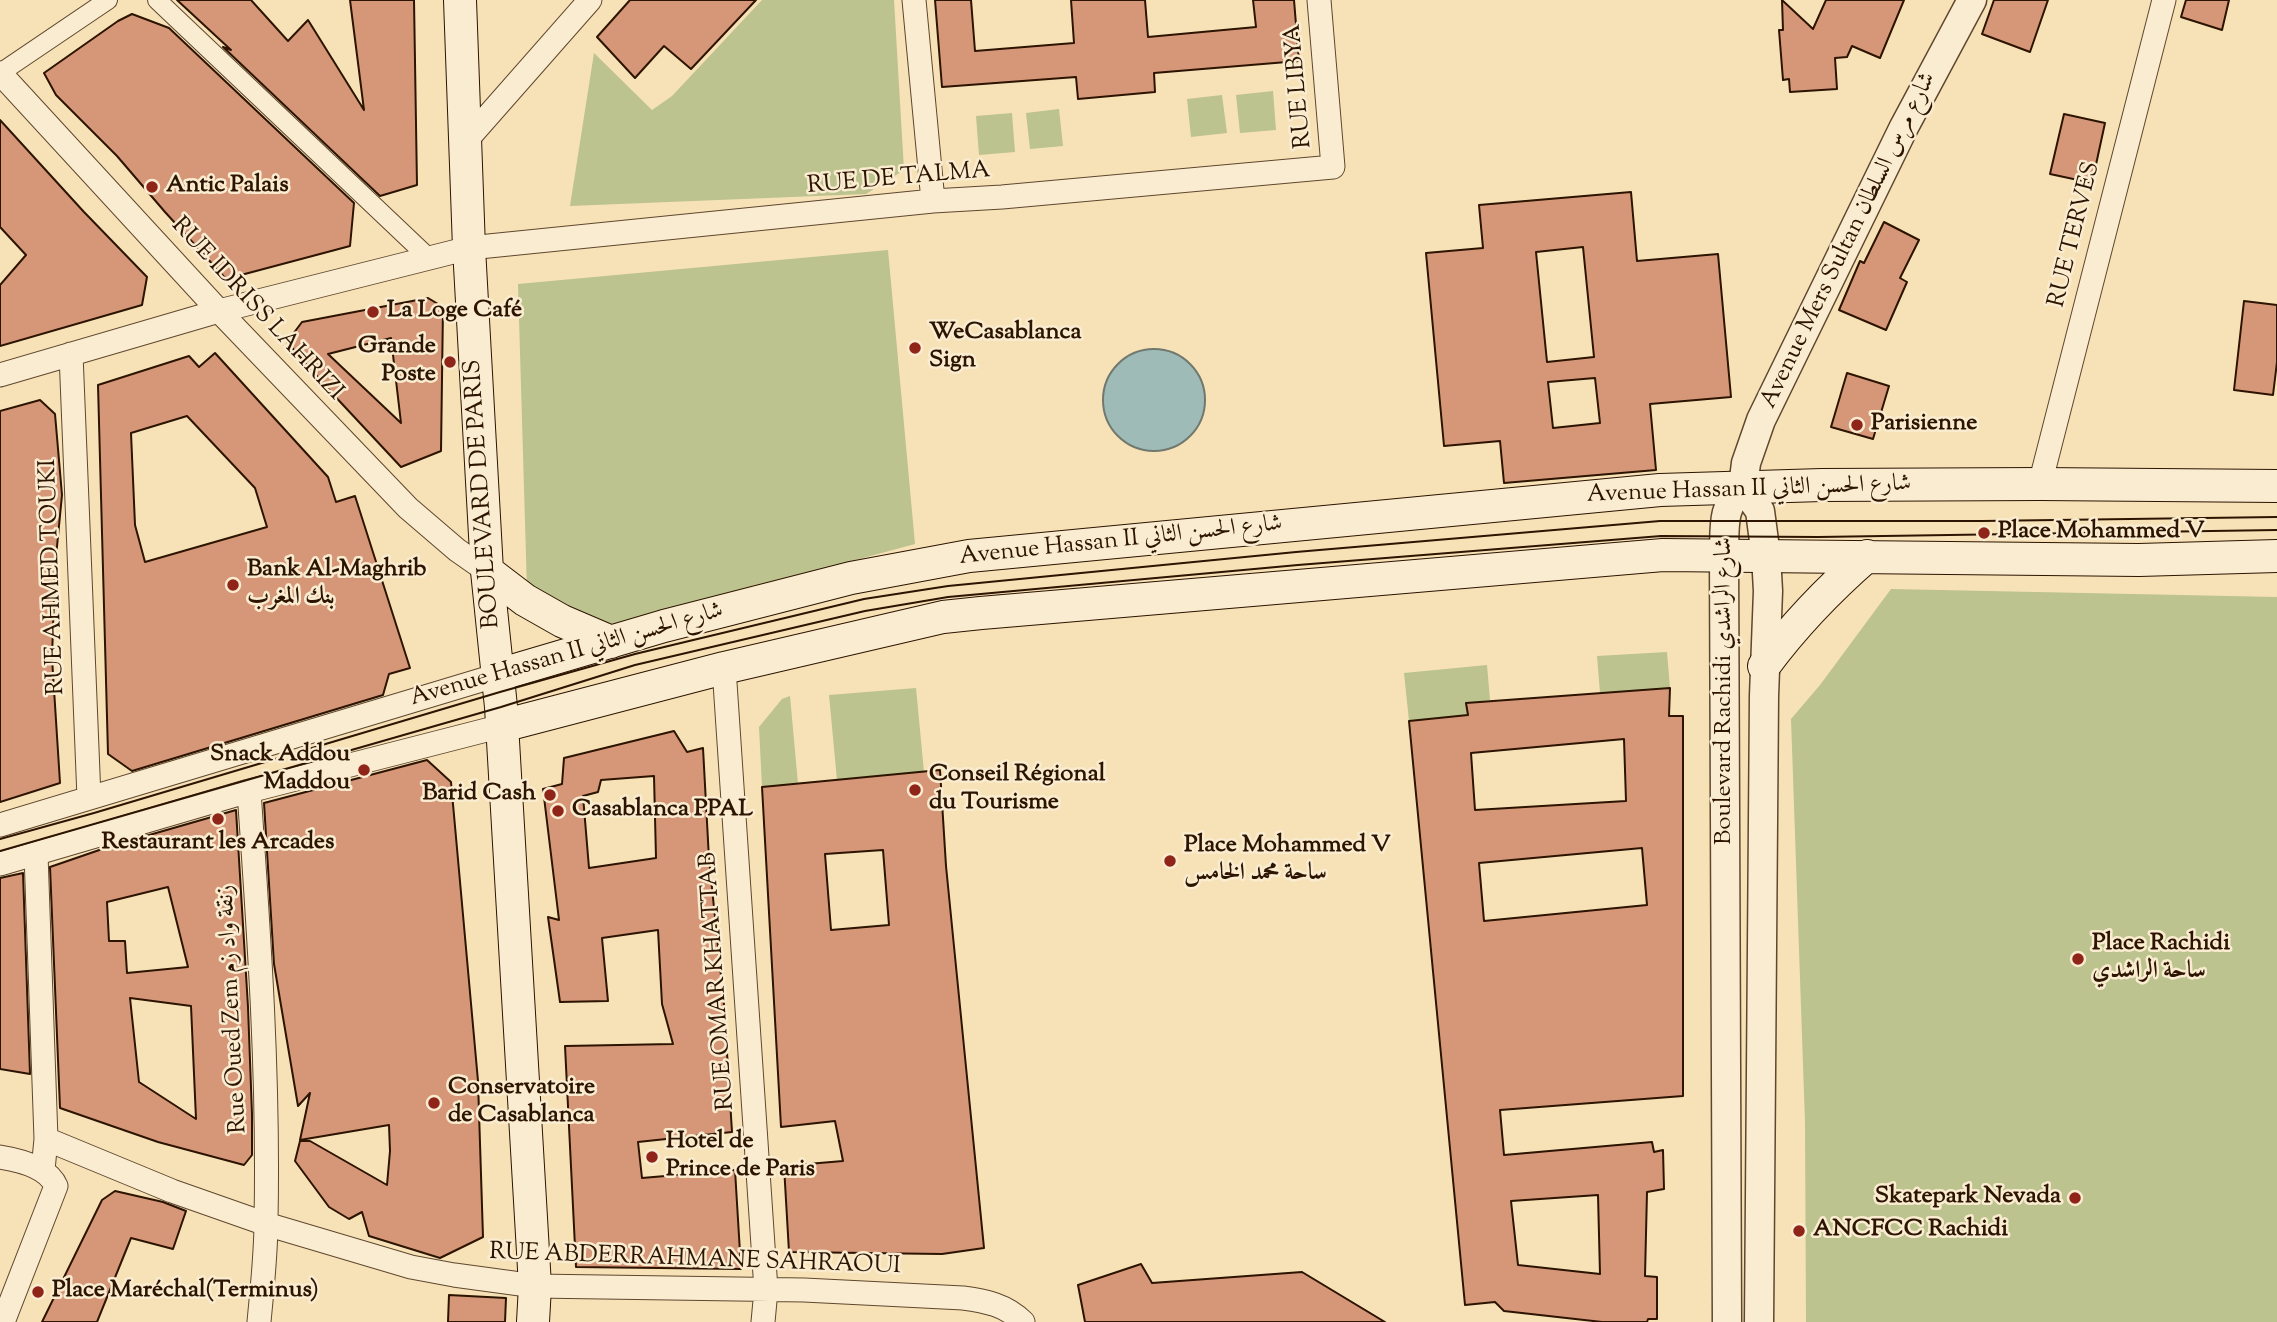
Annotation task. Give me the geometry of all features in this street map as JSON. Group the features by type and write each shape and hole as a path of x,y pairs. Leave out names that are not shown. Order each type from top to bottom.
{"main road":[{"name":"BOULEVARD DE PARIS","path":"460,0 469,248 487,571 502,726 535,1286 533,1322"},
{"name":"Avenue Hassan II شارع الحسن الثاني","path":"498,675 850,578 969,556 1660,490 2040,484 2277,486"},
{"name":"Avenue Hassan II شارع الحسن الثاني","path":"502,726 724,668 943,617 1662,555 2139,560 2277,556"},
{"path":"1764,666 1794,626 1867,556"},
{"path":"487,571 525,600 552,616 611,642"}],"street":[{"path":"0,73 108,0"},
{"path":"157,0 429,258"},
{"path":"465,142 590,0"},
{"path":"914,0 933,201"},
{"name":"RUE LIBYA","path":"1318,0 1333,167"},
{"name":"Avenue Mers Sultan شارع مرس السلطان","path":"1744,487 1746,463 1761,420 1903,127 1972,0"},
{"name":"RUE TERVES","path":"2040,484 2164,0"},
{"name":"RUE IDRISS LAHRIZI","path":"0,73 219,311 408,508 457,550 487,571"},
{"name":"RUE DE TALMA","path":"0,375 219,311 469,248 933,201 1333,167"},
{"name":"RUE AHMED TOUKI","path":"71,354 89,798"},
{"name":"Boulevard Rachidi شارع الراشدي","path":"1727,1322 1724,555 1726,512 1735,494 1744,487 1760,511 1768,591 1764,666 1759,1322"},
{"name":"RUE OMAR KHATTAB","path":"724,668 766,1290 763,1322"},
{"name":"Avenue Hassan II شارع الحسن الثاني","path":"0,825 498,675"},
{"name":"Avenue Hassan II شارع الحسن الثاني","path":"0,864 249,791 502,726"},
{"name":"Rue Oued Zem زنقة واد زم","path":"249,791 261,968 267,1130 266,1224 259,1322"},
{"path":"36,854 46,1139 43,1170"},
{"name":"RUE ABDERRAHMANE SAHRAOUI","path":"46,1139 172,1191 266,1224 411,1267 535,1286 766,1290 982,1300 1012,1312 1023,1322"},
{"path":"0,1157 43,1170 52,1177 56,1186 3,1322"}],"green space":[{"path":"762,0 894,0 904,170 866,194 570,206 594,53 652,110 672,96"},
{"path":"1273,91 1276,130 1240,133 1236,95"},
{"path":"1222,95 1227,133 1191,137 1187,99"},
{"path":"1059,109 1063,146 1030,149 1026,113"},
{"path":"1012,113 1015,152 979,155 976,116"},
{"path":"888,250 915,544 604,628 527,590 518,284"},
{"path":"1891,589 2277,597 2277,1322 1806,1322 1805,1122 1791,719 1820,685"},
{"path":"1667,652 1670,688 1600,693 1597,656"},
{"path":"1487,665 1490,700 1467,703 1468,715 1409,721 1404,673"},
{"path":"916,688 924,772 837,780 829,695"},
{"path":"790,696 798,784 762,787 759,727 782,699"}],"water":[{"path":"1154,349 1174,353 1190,364 1201,380 1205,400 1201,420 1190,436 1174,447 1154,451 1134,447 1118,436 1107,420 1103,400 1107,380 1118,364 1134,353"}],"building":[{"path":"177,0 251,0 288,41 308,20 364,110 350,0 414,0 417,185 380,196"},
{"path":"630,0 756,0 691,69 664,46 635,78 597,37"},
{"path":"935,0 971,0 975,51 1074,43 1071,0 1145,0 1148,37 1256,27 1253,0 1294,0 1299,61 1154,73 1155,92 1078,99 1076,77 942,87"},
{"path":"1782,0 1813,29 1826,0 1904,0 1880,58 1852,46 1847,57 1835,58 1837,89 1790,92 1789,79 1783,80 1779,30 1783,30"},
{"path":"1994,0 2048,0 2030,52 1982,34"},
{"path":"2186,0 2229,0 2222,30 2181,17"},
{"path":"132,14 169,28 354,203 350,246 226,279 117,156 56,95 44,73"},
{"path":"2064,114 2105,123 2092,183 2050,174"},
{"path":"0,120 147,277 142,305 0,346 0,285 26,255 0,227"},
{"path":"1631,192 1637,261 1718,254 1731,397 1650,404 1656,470 1504,483 1500,441 1444,446 1426,253 1483,248 1479,205","holes":["1583,247 1594,357 1547,362 1536,252","1595,378 1600,423 1553,428 1548,382"]},
{"path":"1884,222 1919,240 1900,278 1907,282 1886,330 1839,310 1860,261 1864,263"},
{"path":"428,298 443,307 441,451 401,467 287,342 302,322","holes":["391,338 401,423 328,354"]},
{"path":"2244,301 2277,305 2277,362 2273,395 2234,390"},
{"path":"215,353 328,477 336,502 355,496 410,668 389,674 383,695 132,771 108,754 98,385 189,356 199,367","holes":["187,416 255,488 267,527 145,562 135,525 131,433"]},
{"path":"1847,373 1889,386 1873,439 1831,427"},
{"path":"40,400 55,414 62,495 55,567 52,658 60,783 0,802 0,411"},
{"path":"1670,688 1669,716 1683,716 1683,1096 1500,1110 1504,1155 1652,1142 1654,1152 1663,1150 1664,1189 1647,1192 1645,1276 1657,1277 1657,1319 1648,1319 1647,1322 1602,1322 1504,1311 1495,1302 1465,1305 1409,721 1468,715 1466,703","holes":["1624,739 1626,801 1475,810 1471,753","1642,848 1647,905 1484,921 1479,863","1598,1195 1600,1274 1518,1265 1511,1201"]},
{"path":"674,731 687,752 703,748 709,859 724,1005 732,1132 638,1142 642,1178 735,1170 741,1269 576,1267 565,1046 673,1044 662,1004 658,930 602,938 608,1001 560,1002 548,917 559,920 543,789 562,784 564,758","holes":["654,776 656,858 589,868 583,796 598,792 601,780"]},
{"path":"427,760 451,782 478,1081 483,1237 440,1258 369,1236 362,1212 349,1219 329,1207 295,1161 300,1141 310,1141 387,1185 389,1125 300,1140 310,1093 298,1106 274,964 264,803"},
{"path":"940,770 946,866 984,1248 942,1254 789,1252 784,1166 843,1161 835,1121 781,1127 762,787","holes":["883,850 889,925 831,930 825,854"]},
{"path":"236,810 252,1114 252,1155 244,1165 158,1142 60,1108 50,867 111,846","holes":["168,887 188,967 127,973 125,941 109,941 107,902","130,998 191,1006 196,1119 139,1082"]},
{"path":"23,873 30,1074 0,1069 0,878"},
{"path":"115,1191 163,1202 186,1211 173,1249 131,1238 97,1322 42,1322 102,1200"},
{"path":"1141,1264 1152,1283 1302,1272 1385,1322 1085,1322 1078,1285"},
{"path":"449,1295 506,1298 505,1322 448,1322"}],"tram line":[{"path":"0,839 635,654 864,599 948,586 1296,552 1660,521 2277,517"},
{"path":"0,851 501,707 635,665 865,611 948,597 1661,536 1818,537 2277,530"}],"place":[{"name":"Antic Palais","path":"152,187"},
{"name":"La Loge Café","path":"373,312"},
{"name":"WeCasablanca Sign","path":"915,348"},
{"name":"Grande Poste","path":"450,362"},
{"name":"Parisienne","path":"1857,425"},
{"name":"Place Mohammed V","path":"1984,533"},
{"name":"Bank Al-Maghrib بنك المغرب","path":"233,585"},
{"name":"Snack Addou Maddou","path":"364,770"},
{"name":"Conseil Régional du Tourisme","path":"915,790"},
{"name":"Barid Cash","path":"550,795"},
{"name":"Casablanca PPAL","path":"558,811"},
{"name":"Restaurant les Arcades","path":"218,819"},
{"name":"Place Mohammed V ساحة محمد الخامس","path":"1170,861"},
{"name":"Place Rachidi ساحة الراشدي","path":"2078,959"},
{"name":"Conservatoire de Casablanca","path":"434,1103"},
{"name":"Hotel de Prince de Paris","path":"652,1157"},
{"name":"Skatepark Nevada","path":"2075,1198"},
{"name":"ANCFCC Rachidi","path":"1799,1231"},
{"name":"Place Maréchal(Terminus)","path":"38,1292"}]}
